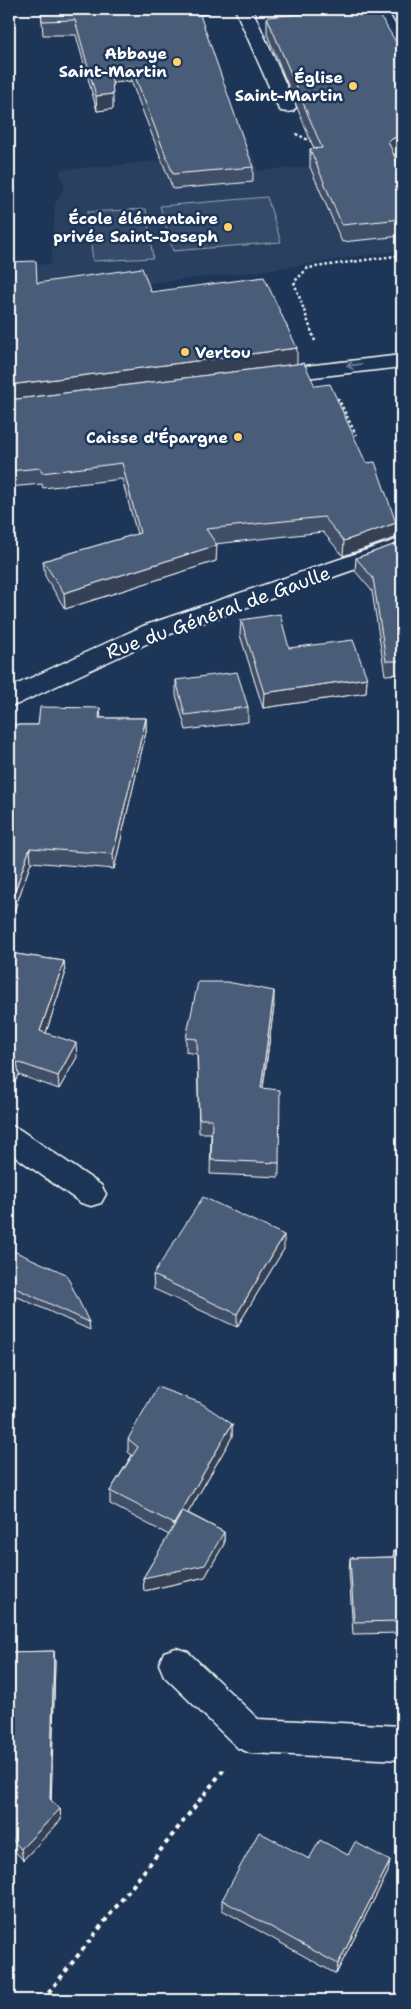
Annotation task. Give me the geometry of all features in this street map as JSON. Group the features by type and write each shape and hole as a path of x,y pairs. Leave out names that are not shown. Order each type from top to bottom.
{"street":[{"path":"136,9 136,11 148,14 202,9"},
{"path":"244,9 287,107"},
{"path":"396,9 402,19"},
{"path":"250,378 402,361"},
{"name":"Rue du Général de Gaulle","path":"9,698 151,632 402,545"},
{"path":"9,1137 92,1194"},
{"path":"176,1664 250,1736 402,1743"}],"path":[{"path":"314,9 319,18"},
{"path":"287,107 297,135 320,146"},
{"path":"385,159 402,158"},
{"path":"317,347 294,282 308,268 402,255"},
{"path":"335,391 356,435"},
{"path":"43,2000 250,1736"}],"shaded area":[{"name":"École élémentaire privée Saint-Joseph","path":"252,153 258,171 313,166 402,178 402,250 268,270 143,284 41,300 9,266 51,264 55,204 64,188 60,170"},
{"path":"267,197 281,242 173,251 160,206"},
{"path":"146,209 153,258 93,261 87,212"}],"building":[{"path":"41,9 107,9 107,14 198,9 253,167 173,174 131,66 111,68 113,94 96,96 75,20 42,21"},
{"path":"354,9 376,9 402,52 402,134 388,141 402,174 402,219 342,225 310,149 322,148 267,17"},
{"path":"36,261 37,283 142,268 151,292 264,277 297,348 9,385 9,262"},
{"path":"304,363 315,386 330,384 366,463 375,462 396,523 344,541 324,517 206,529 217,545 64,593 43,561 140,533 122,463 42,473 40,468 9,471 9,400"},
{"path":"402,542 402,661 386,661 373,578 356,558"},
{"path":"280,614 289,648 353,640 367,678 264,693 241,620"},
{"path":"237,672 248,707 185,715 176,680"},
{"path":"40,707 100,708 99,718 146,718 113,854 30,848 9,908 9,725 38,725"},
{"path":"9,953 64,961 40,1031 76,1043 58,1076 17,1062 9,1076"},
{"path":"198,982 227,982 274,991 261,1088 280,1090 279,1163 211,1160 212,1119 199,1119 197,1039 186,1038"},
{"path":"203,1197 284,1235 237,1314 153,1275"},
{"path":"9,1249 66,1274 89,1322 9,1285"},
{"path":"157,1387 201,1403 232,1424 174,1524 110,1491 138,1447 128,1439"},
{"path":"183,1511 224,1532 205,1565 143,1578"},
{"path":"394,1551 402,1551 402,1621 354,1622 350,1558 394,1557"},
{"path":"54,1651 50,1799 60,1809 21,1849 9,1836 9,1652"},
{"path":"259,1832 309,1859 320,1840 348,1855 355,1842 390,1861 338,1964 222,1900"}],"place":[{"name":"Abbaye Saint-Martin","path":"177,62"},
{"name":"Église Saint-Martin","path":"353,86"},
{"name":"École élémentaire privée Saint-Joseph","path":"228,227"},
{"name":"Vertou","path":"185,352"},
{"name":"Caisse d'Épargne","path":"238,437"}]}
